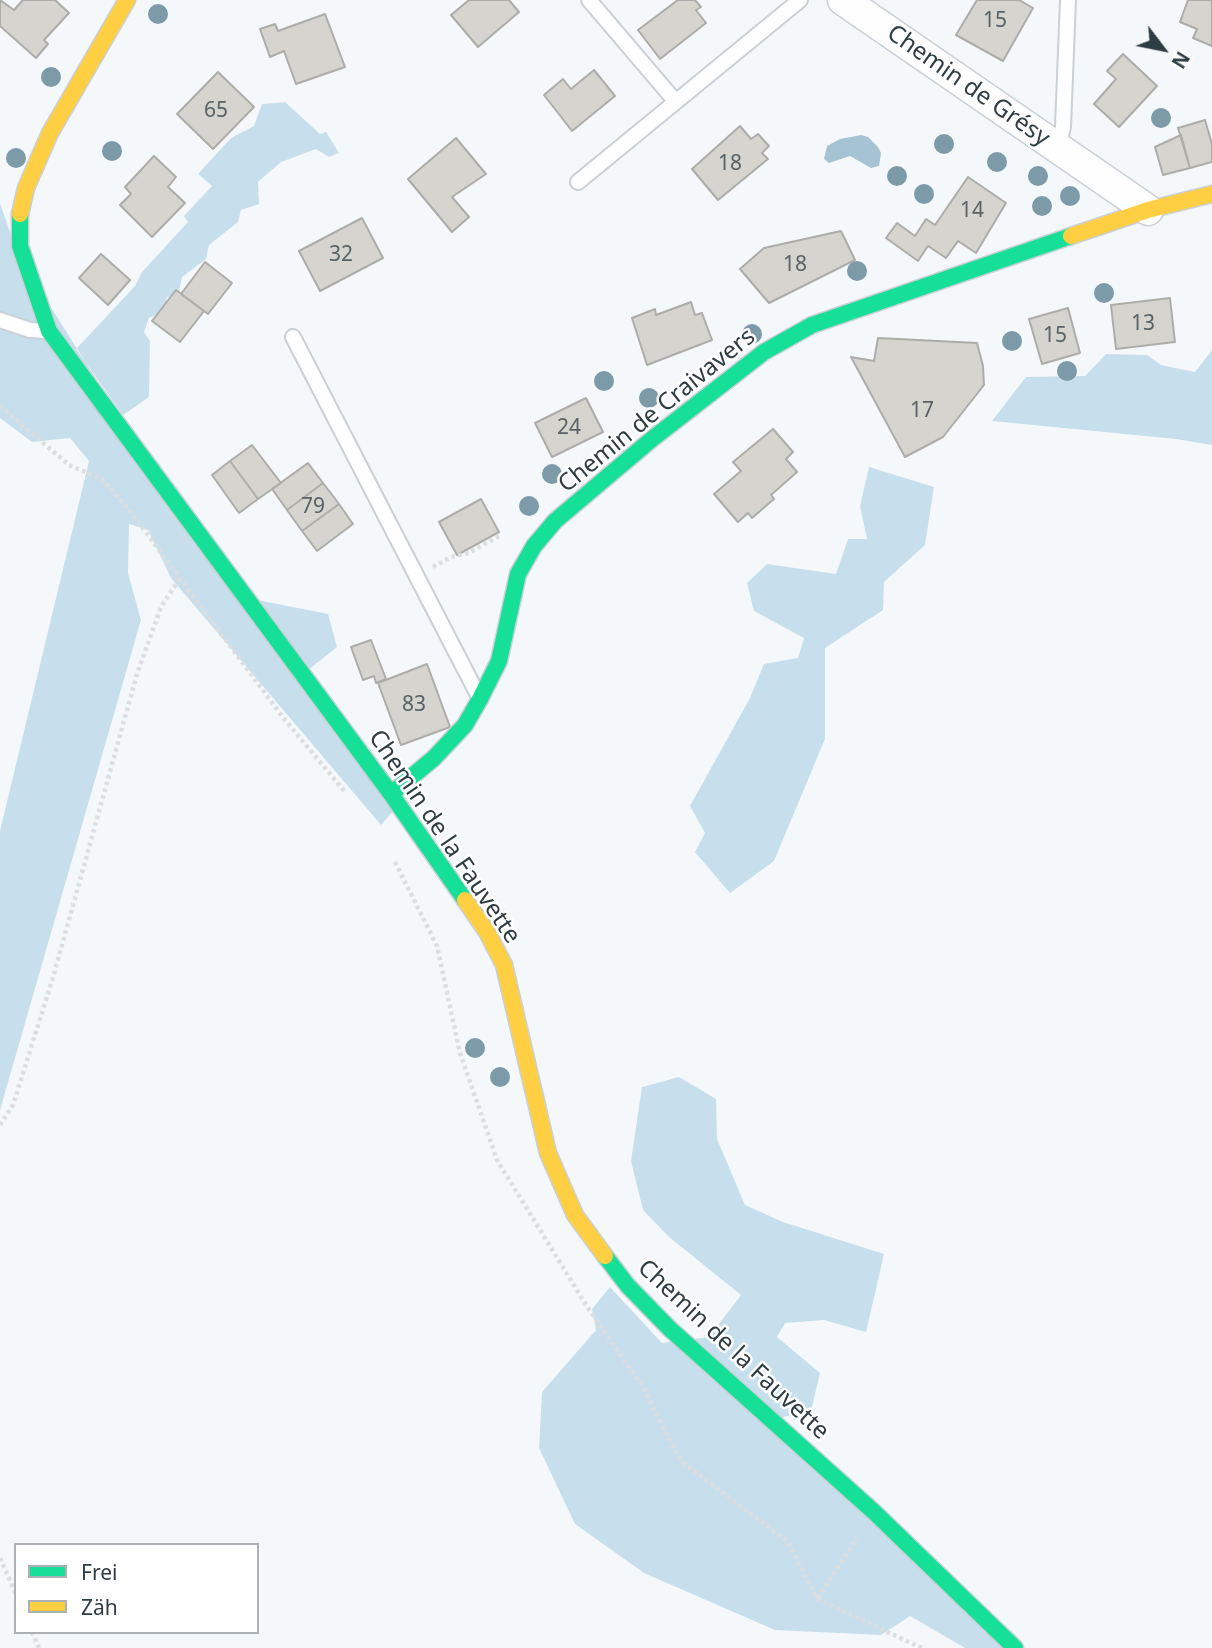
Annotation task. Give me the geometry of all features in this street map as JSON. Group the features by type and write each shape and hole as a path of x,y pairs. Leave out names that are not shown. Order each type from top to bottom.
{"street":[{"name":"Chemin de la Fauvette","path":"127,0 50,133 26,188 19,216 20,246 49,331 391,794 487,932 504,965 548,1153 575,1215 628,1286 670,1329 874,1512 1015,1648"},
{"name":"Chemin de Grésy","path":"843,0 1148,211"},
{"name":"Chemin de Craivavers","path":"391,794 434,758 465,725 481,699 499,661 518,574 534,546 555,521 652,439 764,352 812,325 873,302 1148,211 1212,194"}],"lane":[{"path":"589,0 676,102"},
{"path":"578,182 800,0"},
{"name":"Chemin de Grésy","path":"1058,148 1063,127 1068,0"},
{"path":"0,320 30,330 49,331"},
{"path":"293,337 481,699"}],"path":[{"path":"0,405 69,465 102,479 180,578 285,720 354,803"},
{"path":"417,576 499,536"},
{"path":"0,1125 13,1105 51,981 137,674 161,607 180,578"},
{"path":"392,857 437,946 460,1053 497,1160 588,1308 641,1384 681,1461 788,1542 817,1599 922,1648"},
{"path":"817,1599 874,1512"},
{"path":"0,1558 14,1590"}],"shaded area":[{"path":"285,102 320,134 326,132 339,153 329,157 316,149 281,162 258,182 259,204 241,210 238,222 209,245 206,259 182,277 178,296 167,297 164,311 149,318 144,332 150,341 149,397 123,415 76,349 135,286 142,272 188,222 184,216 212,186 198,174 231,138 254,126 262,104"},
{"path":"861,135 868,137 878,147 881,153 879,166 871,168 850,156 829,163 824,159 827,146 840,139"},
{"path":"0,203 18,255 232,595 328,614 337,647 297,679 395,809 381,825 171,578 148,530 129,524 128,573 141,620 0,1110 0,831 89,461 70,438 32,442 0,418"},
{"path":"1212,350 1212,445 992,421 1026,377 1085,376 1106,354 1147,355 1161,365 1195,372"},
{"path":"869,467 934,487 925,545 884,582 883,610 825,648 825,739 774,861 730,893 695,852 705,833 690,806 750,698 764,664 798,658 804,638 754,611 747,583 767,564 836,574 848,539 867,539 860,506"},
{"path":"679,1077 716,1099 717,1139 745,1205 783,1222 884,1254 866,1332 824,1320 785,1323 777,1337 820,1373 811,1411 773,1419 1004,1648 965,1648 910,1616 881,1635 775,1630 644,1573 575,1524 539,1448 542,1392 596,1330 592,1309 610,1287 662,1343 709,1337 741,1295 669,1237 643,1210 631,1161 642,1087"}],"building":[{"path":"0,0 14,10 23,0 55,0 69,13 44,40 48,44 36,58 0,26"},
{"path":"469,0 509,0 519,12 478,47 451,15"},
{"path":"678,0 695,0 701,7 696,10 706,23 660,59 638,30"},
{"path":"977,0 1019,0 1033,8 1003,61 956,35"},
{"path":"1188,0 1212,0 1212,46 1193,38 1197,29 1180,22"},
{"path":"325,14 345,67 296,84 284,51 270,57 260,29 275,24 278,31"},
{"path":"1123,54 1157,86 1119,127 1094,104 1116,79 1107,71"},
{"path":"594,70 615,96 572,131 544,95 563,79 571,89"},
{"path":"218,72 254,107 213,149 177,114"},
{"path":"1205,120 1212,144 1212,162 1190,168 1178,128"},
{"path":"740,126 751,139 758,134 769,146 762,153 768,159 718,200 692,169"},
{"path":"1181,135 1190,168 1163,175 1155,147"},
{"path":"456,138 486,174 452,197 469,217 452,232 408,179"},
{"path":"154,156 176,177 168,187 185,203 152,237 120,205 131,194 125,187"},
{"path":"968,177 1006,203 976,253 958,241 946,258 928,246 918,261 886,238 897,223 915,236 926,219 935,225"},
{"path":"362,218 383,258 320,291 299,251"},
{"path":"841,231 855,260 769,303 740,269 764,248"},
{"path":"101,254 130,280 108,305 79,278"},
{"path":"205,262 232,283 208,314 181,294"},
{"path":"176,290 204,311 180,342 152,321"},
{"path":"1170,298 1175,342 1116,349 1111,305"},
{"path":"691,302 695,315 702,313 712,340 647,365 632,318 655,309 656,315"},
{"path":"1068,308 1080,353 1042,364 1029,319"},
{"path":"878,338 977,343 983,366 984,385 943,437 905,457 851,357 874,361"},
{"path":"586,398 603,432 552,457 535,423"},
{"path":"773,429 793,452 786,459 797,472 771,495 774,499 752,518 748,513 738,522 714,494 741,471 733,462"},
{"path":"252,445 281,483 258,499 230,461"},
{"path":"230,461 258,499 239,513 212,475"},
{"path":"308,463 323,483 287,510 272,489"},
{"path":"323,483 339,504 302,531 287,510"},
{"path":"481,499 499,532 457,555 439,522"},
{"path":"339,504 353,524 317,551 302,531"},
{"path":"371,640 386,679 376,683 374,676 363,680 351,647"},
{"path":"427,664 450,727 401,745 378,683"}],"traffic: fast":[{"path":"20,214 20,246 49,331 391,794 465,900"},
{"path":"391,794 434,758 465,725 480,699 499,661 518,574 534,546 555,521 652,439 764,352 812,325 1071,236"},
{"path":"605,1256 628,1286 670,1329 874,1512 1015,1648"}],"traffic: slow":[{"path":"20,214 26,188 50,133 127,0"},
{"path":"1071,236 1148,210 1212,194"},
{"path":"465,900 487,932 504,965 548,1153 575,1215 605,1256"}]}
